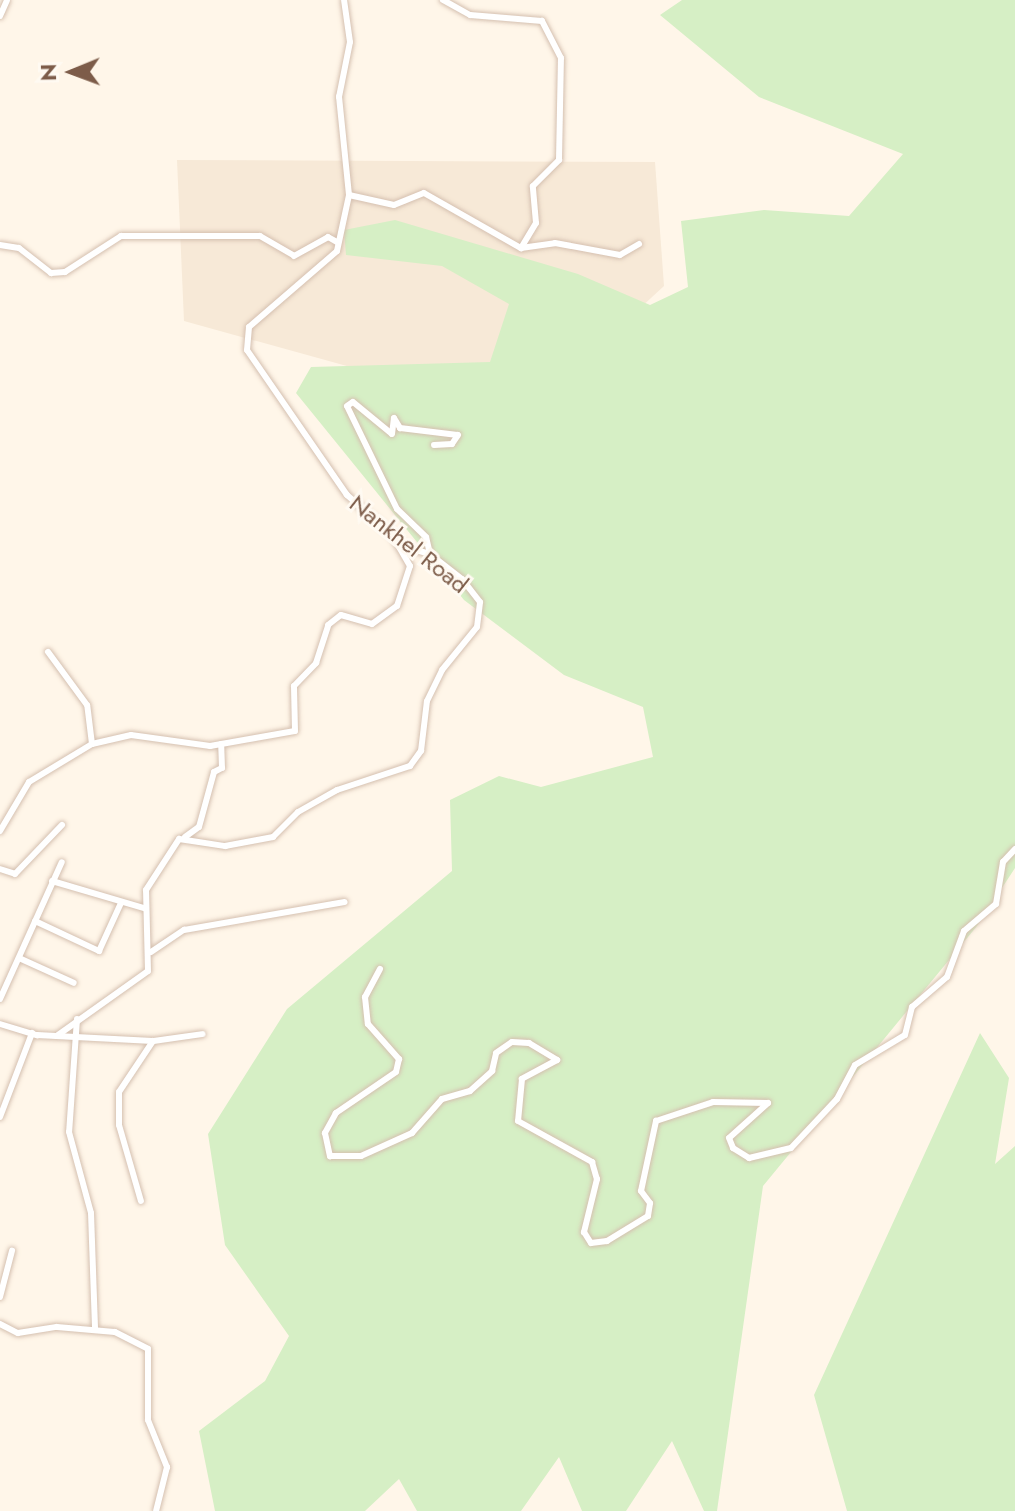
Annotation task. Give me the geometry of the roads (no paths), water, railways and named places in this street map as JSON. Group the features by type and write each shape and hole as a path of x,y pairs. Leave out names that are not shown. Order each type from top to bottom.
{"street":[{"path":"0,16 7,0"},
{"name":"Nankhel Road","path":"185,837 225,846 273,837 298,812 337,790 410,766 421,751 427,701 477,627 480,602 430,554 391,533 312,452 247,350 249,327 315,277 337,242 349,195 339,97 350,42 344,0"},
{"path":"443,0 470,15 542,21 561,58 559,160 533,186 539,209 521,248"},
{"path":"349,195 394,205 424,193 521,248 555,243 620,255 639,244"},
{"path":"0,245 19,248 51,273 65,272 121,236 260,236 294,256 328,237 337,242"},
{"path":"430,554 426,537 397,509 347,406 353,402 392,434 394,418 400,428 458,435 452,444 434,445"},
{"path":"0,831 29,782 92,744 131,735 221,744 295,731 294,686 316,663 328,625 341,615 372,624 397,606 410,566 391,533"},
{"path":"48,652 87,705 92,744"},
{"path":"151,952 144,908 163,855 199,827 214,772 222,768 221,744"},
{"path":"0,869 15,874 62,825"},
{"path":"380,969 365,997 368,1024 399,1059 396,1072 336,1113 325,1133 330,1156 361,1156 412,1133 442,1099 470,1091 492,1071 496,1053 512,1042 529,1043 557,1060 522,1079 518,1121 592,1162 597,1179 584,1232 591,1243 607,1241 648,1216 650,1203 641,1191 656,1121 713,1102 768,1103 729,1138 733,1148 749,1158 791,1148 837,1099 855,1065 905,1035 912,1007 947,977 964,931 996,904 1003,862 1015,849"},
{"path":"0,999 62,862"},
{"path":"52,881 144,908"},
{"path":"58,1035 77,1019 133,986 151,952 184,930 345,902"},
{"path":"35,921 99,951 121,903"},
{"path":"19,958 74,983"},
{"path":"77,1019 69,1132 91,1213 95,1330"},
{"path":"0,1024 32,1033 153,1041 203,1034"},
{"path":"0,1117 32,1033"},
{"path":"141,1201 119,1125 119,1092 153,1041"},
{"path":"0,1297 12,1251"},
{"path":"0,1324 18,1333 95,1330 134,1337 151,1355 148,1420 167,1467 156,1511"}]}
